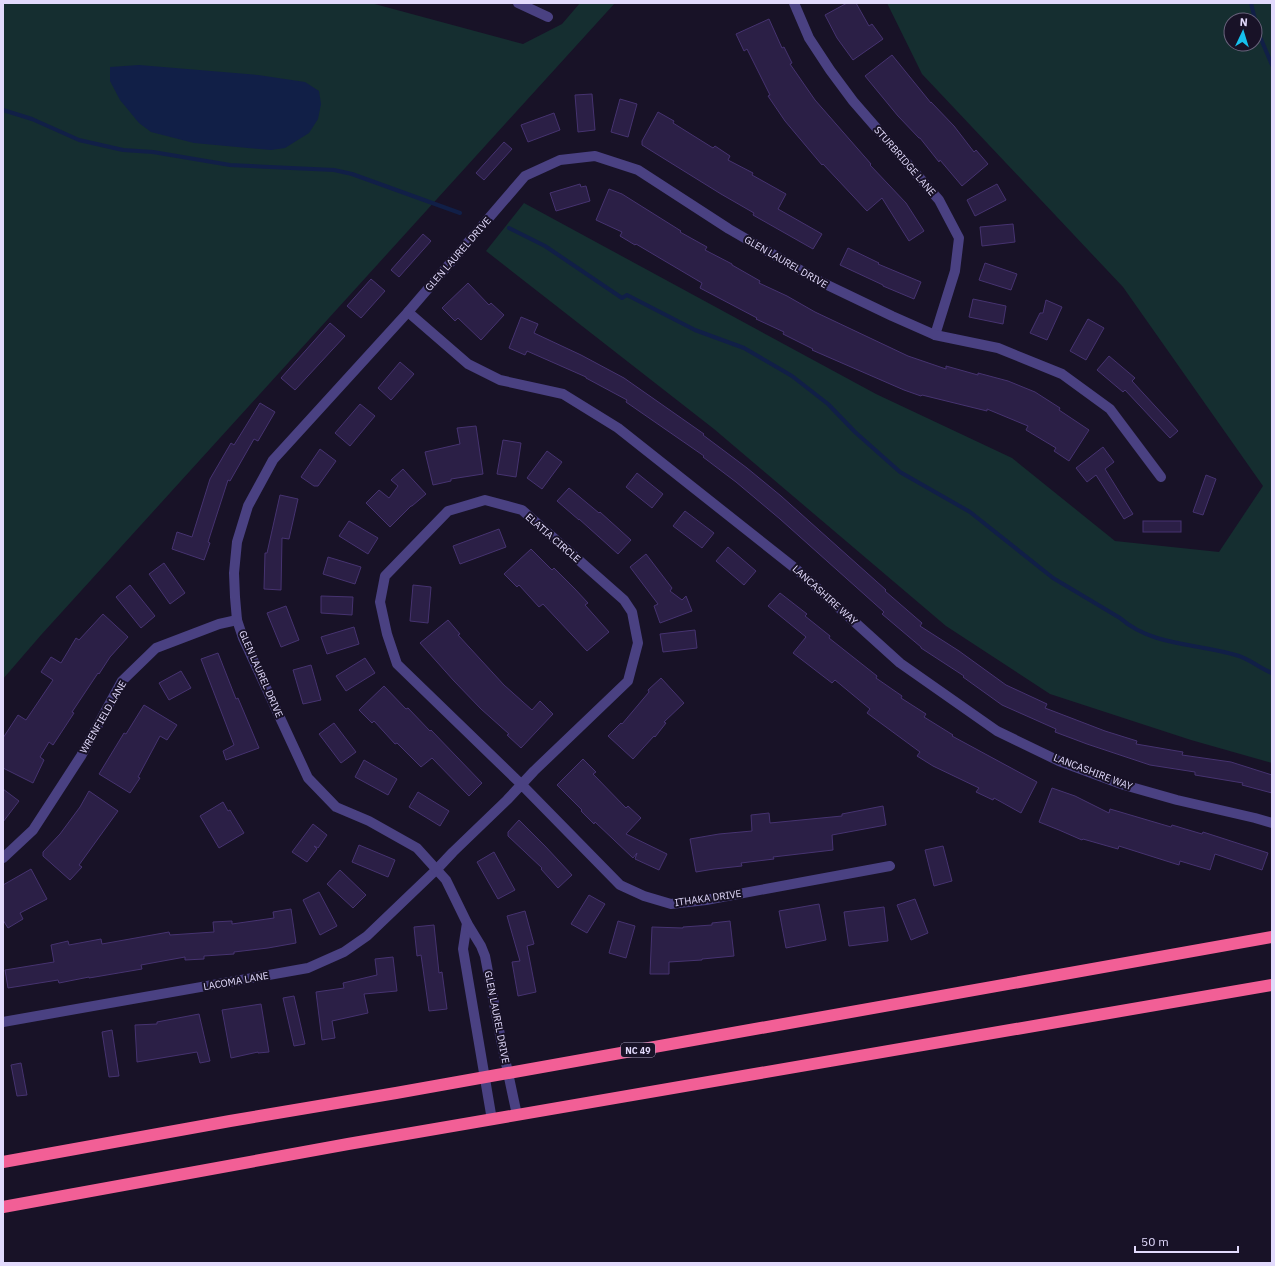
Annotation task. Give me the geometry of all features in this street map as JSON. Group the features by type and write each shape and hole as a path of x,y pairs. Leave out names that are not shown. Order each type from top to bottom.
{"highway":[{"name":"NC 49","path":"3,1162 230,1121 484,1078 1272,937"},
{"path":"3,1206 348,1144 1272,985"}],"street":[{"path":"518,3 548,17"},
{"name":"STURBRIDGE LANE","path":"794,3 809,38 830,70 853,101 939,200 959,238 955,271 935,335"},
{"name":"GLEN LAUREL DRIVE","path":"517,1115 485,956 481,946 467,923 446,880 417,848 369,821 336,807 308,778 243,638 237,620 234,573 237,542 248,506 273,460 408,312 525,176 560,160 595,156 638,170 728,229 820,282 935,335 998,348 1062,374 1110,409 1160,477"},
{"name":"LANCASHIRE WAY","path":"408,312 468,364 500,380 563,394 618,428 796,569 900,663 997,731 1059,760 1124,785 1177,800 1255,818 1272,824"},
{"name":"ELATIA CIRCLE","path":"437,870 521,784 628,681 638,643 632,612 624,600 522,510 485,500 448,511 385,576 380,602 387,634 397,664 521,784"},
{"name":"WRENFIELD LANE","path":"3,858 33,830 81,756 122,681 156,648 219,624 237,620"},
{"name":"ITHAKA DRIVE","path":"521,784 620,886 644,896 671,904 706,900 890,866"},
{"name":"LACOMA LANE","path":"3,1022 308,968 344,952 367,936 437,870"},
{"path":"467,923 463,949 492,1120"}],"green space":[{"path":"3,3 371,3 523,44 562,24 580,3 615,3 41,635 3,679"},
{"path":"887,3 1272,3 1272,763 1191,740 1050,694 946,626 714,429 486,251 524,203 876,394 1012,458 1115,541 1219,552 1263,486 1123,287 922,74"}],"water":[{"path":"139,65 258,75 305,82 319,91 321,104 318,119 309,133 285,148 271,150 194,143 151,132 139,123 120,100 110,81 110,67"}],"building":[{"path":"847,3 856,3 869,26 872,24 883,39 853,60 837,38 825,15"},
{"path":"769,19 782,48 784,47 792,63 790,64 815,100 871,164 870,165 906,203 924,231 909,241 882,198 867,211 823,164 822,165 785,121 768,96 770,95 747,49 744,51 736,34"},
{"path":"892,55 931,103 954,126 974,152 976,150 988,164 962,186 940,160 939,162 920,138 898,116 865,76"},
{"path":"592,94 595,130 578,132 575,95"},
{"path":"620,99 637,104 628,137 611,132"},
{"path":"658,112 674,121 673,123 713,148 715,146 730,156 728,160 753,173 752,175 786,194 778,209 822,234 813,249 753,215 754,213 642,145 642,141"},
{"path":"554,113 560,130 528,142 521,125"},
{"path":"504,142 512,149 484,180 476,173"},
{"path":"580,184 581,187 586,186 590,201 556,211 550,193"},
{"path":"997,184 1006,200 975,216 967,200"},
{"path":"609,189 622,194 681,231 680,232 707,247 705,250 760,281 759,283 787,296 815,312 908,356 946,369 946,366 978,375 978,373 1008,381 1035,392 1060,408 1059,410 1089,430 1069,461 1054,451 1056,448 1026,430 1028,426 987,409 987,411 921,396 812,350 813,349 783,334 784,332 756,319 757,318 700,288 702,283 620,236 622,232 596,220"},
{"path":"1013,224 1015,242 982,246 980,227"},
{"path":"423,234 431,241 399,277 391,270"},
{"path":"848,248 879,263 878,264 921,282 914,299 840,265"},
{"path":"985,263 1017,274 1011,290 979,280"},
{"path":"371,279 385,291 361,318 347,306"},
{"path":"468,283 489,305 491,303 504,315 481,340 458,318 455,321 442,308"},
{"path":"973,299 1006,306 1003,324 969,317"},
{"path":"1046,300 1062,307 1047,340 1030,333 1040,313 1043,313"},
{"path":"521,317 538,324 534,333 581,355 624,378 704,434 703,435 781,496 922,623 920,626 959,651 1006,685 1047,704 1045,708 1105,731 1137,741 1136,744 1183,752 1182,755 1231,762 1272,775 1272,793 1242,785 1243,783 1195,775 1195,772 1150,765 1055,732 1056,729 1002,705 963,677 964,676 921,648 882,614 884,612 780,519 736,482 703,457 704,456 626,402 627,400 586,377 527,351 525,355 509,348"},
{"path":"1088,319 1104,328 1086,360 1070,351"},
{"path":"330,323 345,336 295,390 281,378"},
{"path":"1109,356 1135,378 1132,381 1178,431 1170,438 1125,390 1123,392 1097,370"},
{"path":"400,362 414,374 391,400 378,388"},
{"path":"260,403 275,412 258,441 254,439 230,481 228,480 208,542 210,543 204,560 172,549 177,532 192,537 210,479 231,443 234,445"},
{"path":"360,404 375,416 350,446 335,433"},
{"path":"476,426 483,474 451,479 451,481 433,485 425,452 460,444 457,428"},
{"path":"503,440 521,443 516,477 497,474"},
{"path":"1103,447 1114,462 1105,469 1133,514 1124,519 1096,475 1087,482 1076,468"},
{"path":"320,449 336,461 318,486 314,486 301,477"},
{"path":"547,451 562,462 542,489 527,478"},
{"path":"403,469 426,494 411,506 390,527 366,503 379,490 389,498 398,486 391,480"},
{"path":"637,473 663,494 652,508 626,487"},
{"path":"1206,475 1216,479 1203,515 1193,512"},
{"path":"569,488 599,513 600,512 631,540 618,554 557,501"},
{"path":"280,495 298,499 289,539 282,538 281,590 264,589 265,553 267,553"},
{"path":"685,511 714,533 702,548 673,526"},
{"path":"349,521 378,538 368,554 339,536"},
{"path":"1143,521 1181,521 1181,532 1143,532"},
{"path":"499,529 506,547 460,564 453,546"},
{"path":"728,547 756,571 744,585 716,561"},
{"path":"531,549 552,570 554,568 575,589 588,603 585,605 609,632 587,651 543,604 539,607 519,585 517,587 504,574"},
{"path":"646,554 672,588 670,591 682,600 686,596 692,611 660,623 654,606 658,604 630,567"},
{"path":"328,557 361,567 355,584 323,574"},
{"path":"164,563 185,593 170,604 149,574"},
{"path":"130,585 155,616 141,628 116,597"},
{"path":"413,585 431,587 428,623 410,621"},
{"path":"780,593 807,614 805,616 830,636 829,638 877,676 876,678 902,696 901,698 926,714 924,717 953,735 952,736 1037,782 1021,813 994,798 993,800 976,792 979,788 933,766 917,756 920,752 867,713 870,709 835,680 832,683 793,653 806,637 768,606"},
{"path":"321,596 353,597 352,615 321,613"},
{"path":"286,606 299,640 281,647 267,613"},
{"path":"103,614 128,637 110,657 99,674 98,673 72,712 74,713 53,745 49,742 40,757 44,760 33,783 3,768 3,738 18,715 26,720 53,680 41,672 51,657 61,663 76,638 79,640"},
{"path":"448,620 460,634 458,635 504,685 532,710 540,701 553,714 521,748 507,735 509,734 481,709 454,681 420,643"},
{"path":"354,627 359,644 327,654 321,637"},
{"path":"695,630 697,648 663,652 660,634"},
{"path":"218,653 236,699 238,698 259,748 226,760 223,751 234,745 201,659"},
{"path":"365,658 375,673 346,691 336,676"},
{"path":"311,665 321,700 303,704 293,670"},
{"path":"181,671 191,688 169,700 159,683"},
{"path":"661,678 684,703 664,722 666,723 655,737 654,736 633,759 608,736 621,723 622,724 649,692 648,690"},
{"path":"384,686 406,709 408,708 430,731 431,730 482,783 469,796 432,758 421,767 397,743 395,744 374,721 372,723 359,710"},
{"path":"144,705 177,725 167,740 160,736 138,777 140,778 130,793 99,774 124,733 126,734"},
{"path":"334,723 356,752 341,763 319,734"},
{"path":"583,759 596,772 593,774 626,808 628,806 641,818 626,834 667,854 659,870 635,859 637,853 633,858 595,822 594,824 557,785"},
{"path":"364,760 397,779 388,795 355,777"},
{"path":"1052,788 1075,796 1109,813 1110,809 1171,827 1172,825 1202,834 1203,832 1268,853 1262,870 1215,854 1210,870 1180,861 1179,865 1119,846 1118,849 1083,839 1082,840 1039,822"},
{"path":"3,789 19,801 3,822"},
{"path":"89,791 118,811 79,865 82,867 70,880 43,856 43,852 60,834 80,807"},
{"path":"418,792 449,811 440,826 409,807"},
{"path":"223,802 228,811 230,810 244,833 219,848 200,816"},
{"path":"883,806 886,825 832,835 833,850 773,857 774,859 741,863 742,866 696,872 690,839 719,834 752,831 751,815 769,813 770,823 842,816 842,814"},
{"path":"519,820 572,875 558,888 541,869 542,868 508,836 508,832"},
{"path":"313,824 327,835 318,848 314,846 317,849 307,862 292,852"},
{"path":"359,845 395,860 388,877 352,862"},
{"path":"943,846 952,881 934,886 925,850"},
{"path":"494,852 515,890 498,899 477,862"},
{"path":"31,869 47,899 20,913 23,919 8,928 3,920 3,885"},
{"path":"340,870 366,895 353,908 327,884"},
{"path":"319,892 337,926 320,935 303,900"},
{"path":"589,895 605,904 587,933 571,924"},
{"path":"915,899 928,933 911,940 897,905"},
{"path":"819,904 826,940 786,948 779,911"},
{"path":"884,907 888,941 849,946 844,912"},
{"path":"291,909 296,943 234,952 234,954 204,956 204,959 185,960 185,957 141,965 142,969 59,983 58,980 8,988 5,970 54,962 51,945 68,941 69,945 101,939 102,944 169,932 170,935 214,932 213,922 232,921 232,924 274,918 273,912"},
{"path":"525,911 534,944 527,946 536,992 518,996 512,962 520,961 507,916"},
{"path":"618,921 635,926 626,958 609,953"},
{"path":"730,921 734,956 669,962 669,974 650,974 652,927 683,928 712,925 712,923"},
{"path":"434,925 439,973 442,972 447,1009 429,1011 421,955 417,956 414,927"},
{"path":"393,957 397,991 364,994 368,1013 332,1021 335,1038 322,1040 316,992 344,988 343,983 377,975 375,959"},
{"path":"294,996 305,1044 294,1046 283,998"},
{"path":"261,1004 269,1052 258,1052 231,1058 222,1010"},
{"path":"199,1014 210,1061 200,1063 197,1052 137,1062 135,1025 157,1024 157,1022"},
{"path":"112,1030 119,1076 109,1077 102,1032"},
{"path":"21,1063 27,1095 17,1096 11,1065"}],"waterway":[{"path":"1251,3 1258,32 1272,65"},
{"path":"3,110 32,119 79,140 123,150 153,152 230,165 334,170 352,174 460,213"},
{"path":"509,228 545,246 622,298 627,295 695,330 744,348 792,376 828,404 855,432 900,472 970,512 1053,578 1133,627 1162,639 1239,656 1272,673"}]}
